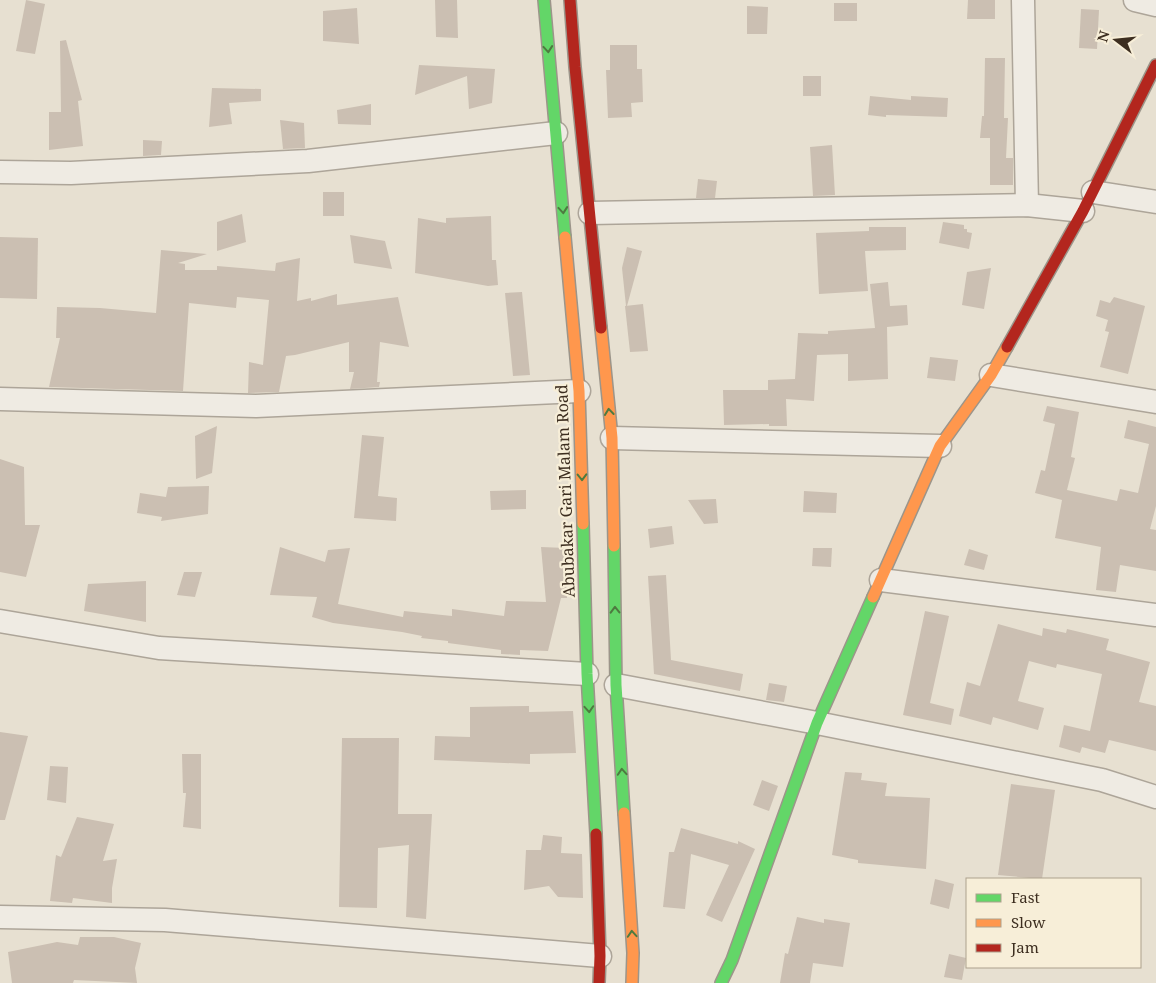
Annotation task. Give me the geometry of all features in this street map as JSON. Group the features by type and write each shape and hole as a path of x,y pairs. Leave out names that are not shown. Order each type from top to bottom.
{"street":[{"name":"Abubakar Gari Malam Road","path":"544,0 580,391 586,674 598,866 599,983"},
{"path":"570,0 612,438 616,685 633,953 632,983"},
{"path":"1023,0 1027,205"},
{"path":"1135,0 1156,5"},
{"path":"721,983 732,960 817,723 940,446 991,375 1088,202 1156,65"},
{"path":"0,172 71,174 308,161 556,132"},
{"path":"590,213 1156,202"},
{"path":"991,375 1156,402"},
{"path":"0,399 256,406 580,391"},
{"path":"612,438 940,446"},
{"path":"882,580 1156,615"},
{"path":"0,621 158,648 586,674"},
{"path":"616,685 1102,780 1156,796"},
{"path":"0,917 165,920 600,956"}],"building":[{"path":"26,0 45,4 35,54 16,51"},
{"path":"435,0 457,0 458,38 436,37"},
{"path":"968,0 995,0 995,19 967,19"},
{"path":"834,3 857,3 857,21 834,21"},
{"path":"747,6 768,7 767,34 747,34"},
{"path":"357,8 359,44 323,41 323,11"},
{"path":"1081,9 1099,10 1097,49 1079,48"},
{"path":"66,40 82,100 78,101 83,146 49,150 49,112 61,112 60,41"},
{"path":"610,45 637,45 637,69 642,69 643,102 631,103 632,117 608,118 606,70 610,70"},
{"path":"985,58 1005,58 1004,118 1008,118 1006,158 1013,158 1013,185 990,185 990,138 980,138 982,116 984,116"},
{"path":"419,65 495,69 492,103 469,109 467,76 415,95"},
{"path":"803,76 821,76 821,96 803,96"},
{"path":"212,88 261,89 261,101 229,103 232,124 209,127"},
{"path":"870,96 911,100 911,96 948,98 947,117 886,115 886,117 868,115"},
{"path":"371,104 371,125 338,124 337,110"},
{"path":"280,120 304,123 305,148 283,149"},
{"path":"143,140 162,141 161,155 143,156"},
{"path":"832,145 835,195 813,196 810,147"},
{"path":"698,179 717,181 715,198 696,198"},
{"path":"323,192 344,192 344,216 323,216"},
{"path":"242,214 246,242 217,251 217,222"},
{"path":"491,216 492,260 496,260 498,285 488,286 415,273 418,218 446,223 446,218"},
{"path":"943,222 964,225 964,229 967,229 967,232 972,233 969,249 939,243"},
{"path":"869,227 906,227 906,250 865,251 868,291 819,294 816,233 869,231"},
{"path":"350,235 385,241 392,269 354,263"},
{"path":"0,237 38,238 37,299 0,298"},
{"path":"627,247 642,251 626,306 622,268"},
{"path":"161,250 207,254 178,263 185,264 185,270 217,270 217,266 275,271 276,263 300,258 297,301 311,298 311,301 337,294 337,305 398,297 409,347 380,342 377,382 380,382 379,387 350,389 354,372 349,372 349,342 286,356 279,392 248,393 249,362 263,365 269,300 237,297 236,308 189,303 183,391 49,387 60,338 56,338 57,307 100,308 156,313"},
{"path":"991,268 984,309 962,305 967,272"},
{"path":"888,282 890,306 907,305 908,325 887,327 888,379 848,381 848,354 817,355 814,401 786,399 787,426 769,426 769,424 724,425 723,390 768,390 768,380 795,379 798,333 828,334 828,331 875,328 870,284"},
{"path":"522,292 530,375 513,376 505,293"},
{"path":"1114,297 1145,306 1128,374 1100,367 1109,332 1105,331 1108,320 1096,316 1100,300 1110,303"},
{"path":"643,304 648,351 630,352 625,306"},
{"path":"930,357 958,360 955,381 927,378"},
{"path":"1047,406 1079,412 1071,457 1075,458 1067,490 1117,501 1120,489 1138,493 1149,444 1124,438 1128,420 1156,427 1156,506 1150,529 1156,530 1156,571 1120,565 1116,592 1096,590 1101,547 1055,538 1062,500 1035,493 1041,470 1045,471 1055,424 1043,421"},
{"path":"217,426 212,473 196,479 195,436"},
{"path":"362,435 384,437 378,496 397,498 396,521 354,518"},
{"path":"0,459 24,467 25,525 40,525 26,577 0,572"},
{"path":"209,486 208,514 161,521 162,517 137,513 140,493 166,497 168,487"},
{"path":"526,490 526,509 491,510 490,491"},
{"path":"804,491 837,493 836,513 803,512"},
{"path":"716,499 718,523 704,524 688,500"},
{"path":"672,526 674,544 650,548 648,529"},
{"path":"280,547 325,562 328,550 350,548 338,604 403,617 404,611 452,616 452,609 504,616 506,601 546,602 541,547 566,548 567,598 561,598 548,651 520,650 520,655 501,654 501,650 448,643 448,641 421,638 422,636 402,632 333,623 312,617 317,597 270,595"},
{"path":"813,548 832,548 831,567 812,566"},
{"path":"969,549 988,555 984,570 964,565"},
{"path":"184,572 202,572 195,597 177,595"},
{"path":"666,575 671,660 743,674 740,691 654,674 648,576"},
{"path":"146,581 146,622 84,611 88,584"},
{"path":"925,611 949,616 930,703 954,709 951,725 903,715"},
{"path":"998,624 1042,636 1043,628 1066,633 1067,629 1109,639 1106,650 1150,662 1139,702 1156,706 1156,751 1109,740 1105,753 1082,747 1080,753 1059,747 1064,725 1090,731 1102,674 1057,664 1056,668 1029,661 1018,701 1044,708 1038,730 993,717 991,725 959,716 967,682 980,686"},
{"path":"769,683 787,686 784,702 766,700"},
{"path":"529,706 529,712 573,711 576,753 530,754 530,764 434,760 435,736 470,737 470,707"},
{"path":"0,732 28,736 5,820 0,820"},
{"path":"342,738 399,738 398,814 432,814 426,919 406,917 409,845 378,848 377,908 339,907"},
{"path":"182,754 201,754 201,829 183,827 186,793 183,793"},
{"path":"50,766 68,767 66,803 47,800"},
{"path":"845,772 862,773 861,780 887,783 885,796 930,798 926,869 858,863 858,860 832,855"},
{"path":"762,780 778,786 769,811 753,805"},
{"path":"1011,784 1055,790 1042,878 998,875"},
{"path":"77,817 114,824 103,861 117,859 112,888 112,903 73,898 72,903 50,901 56,855 61,857"},
{"path":"681,828 738,844 738,841 755,849 722,922 706,915 729,865 691,854 685,909 663,907 669,852 674,852"},
{"path":"543,835 562,837 561,853 582,854 583,898 558,897 549,886 524,890 526,850 541,850"},
{"path":"935,879 954,884 949,909 930,904"},
{"path":"797,917 824,923 824,919 850,923 843,967 813,963 810,983 780,983 785,953 788,954"},
{"path":"80,937 114,937 141,943 135,968 137,983 74,980 73,983 12,983 8,952 57,942 78,945"},
{"path":"949,954 966,958 962,980 944,977"}],"traffic: fast":[{"path":"544,0 565,237"},
{"path":"583,524 587,674 596,834"},
{"path":"614,546 616,685 624,813"},
{"path":"721,983 732,960 817,723 873,597"}],"traffic: slow":[{"path":"565,237 579,391 583,524"},
{"path":"601,328 612,438 614,546"},
{"path":"873,597 940,446 991,375 1007,347"},
{"path":"624,813 633,953 632,983"}],"traffic: jam":[{"path":"570,0 601,328"},
{"path":"1007,347 1083,211 1156,65"},
{"path":"596,834 600,956 599,983"}]}
